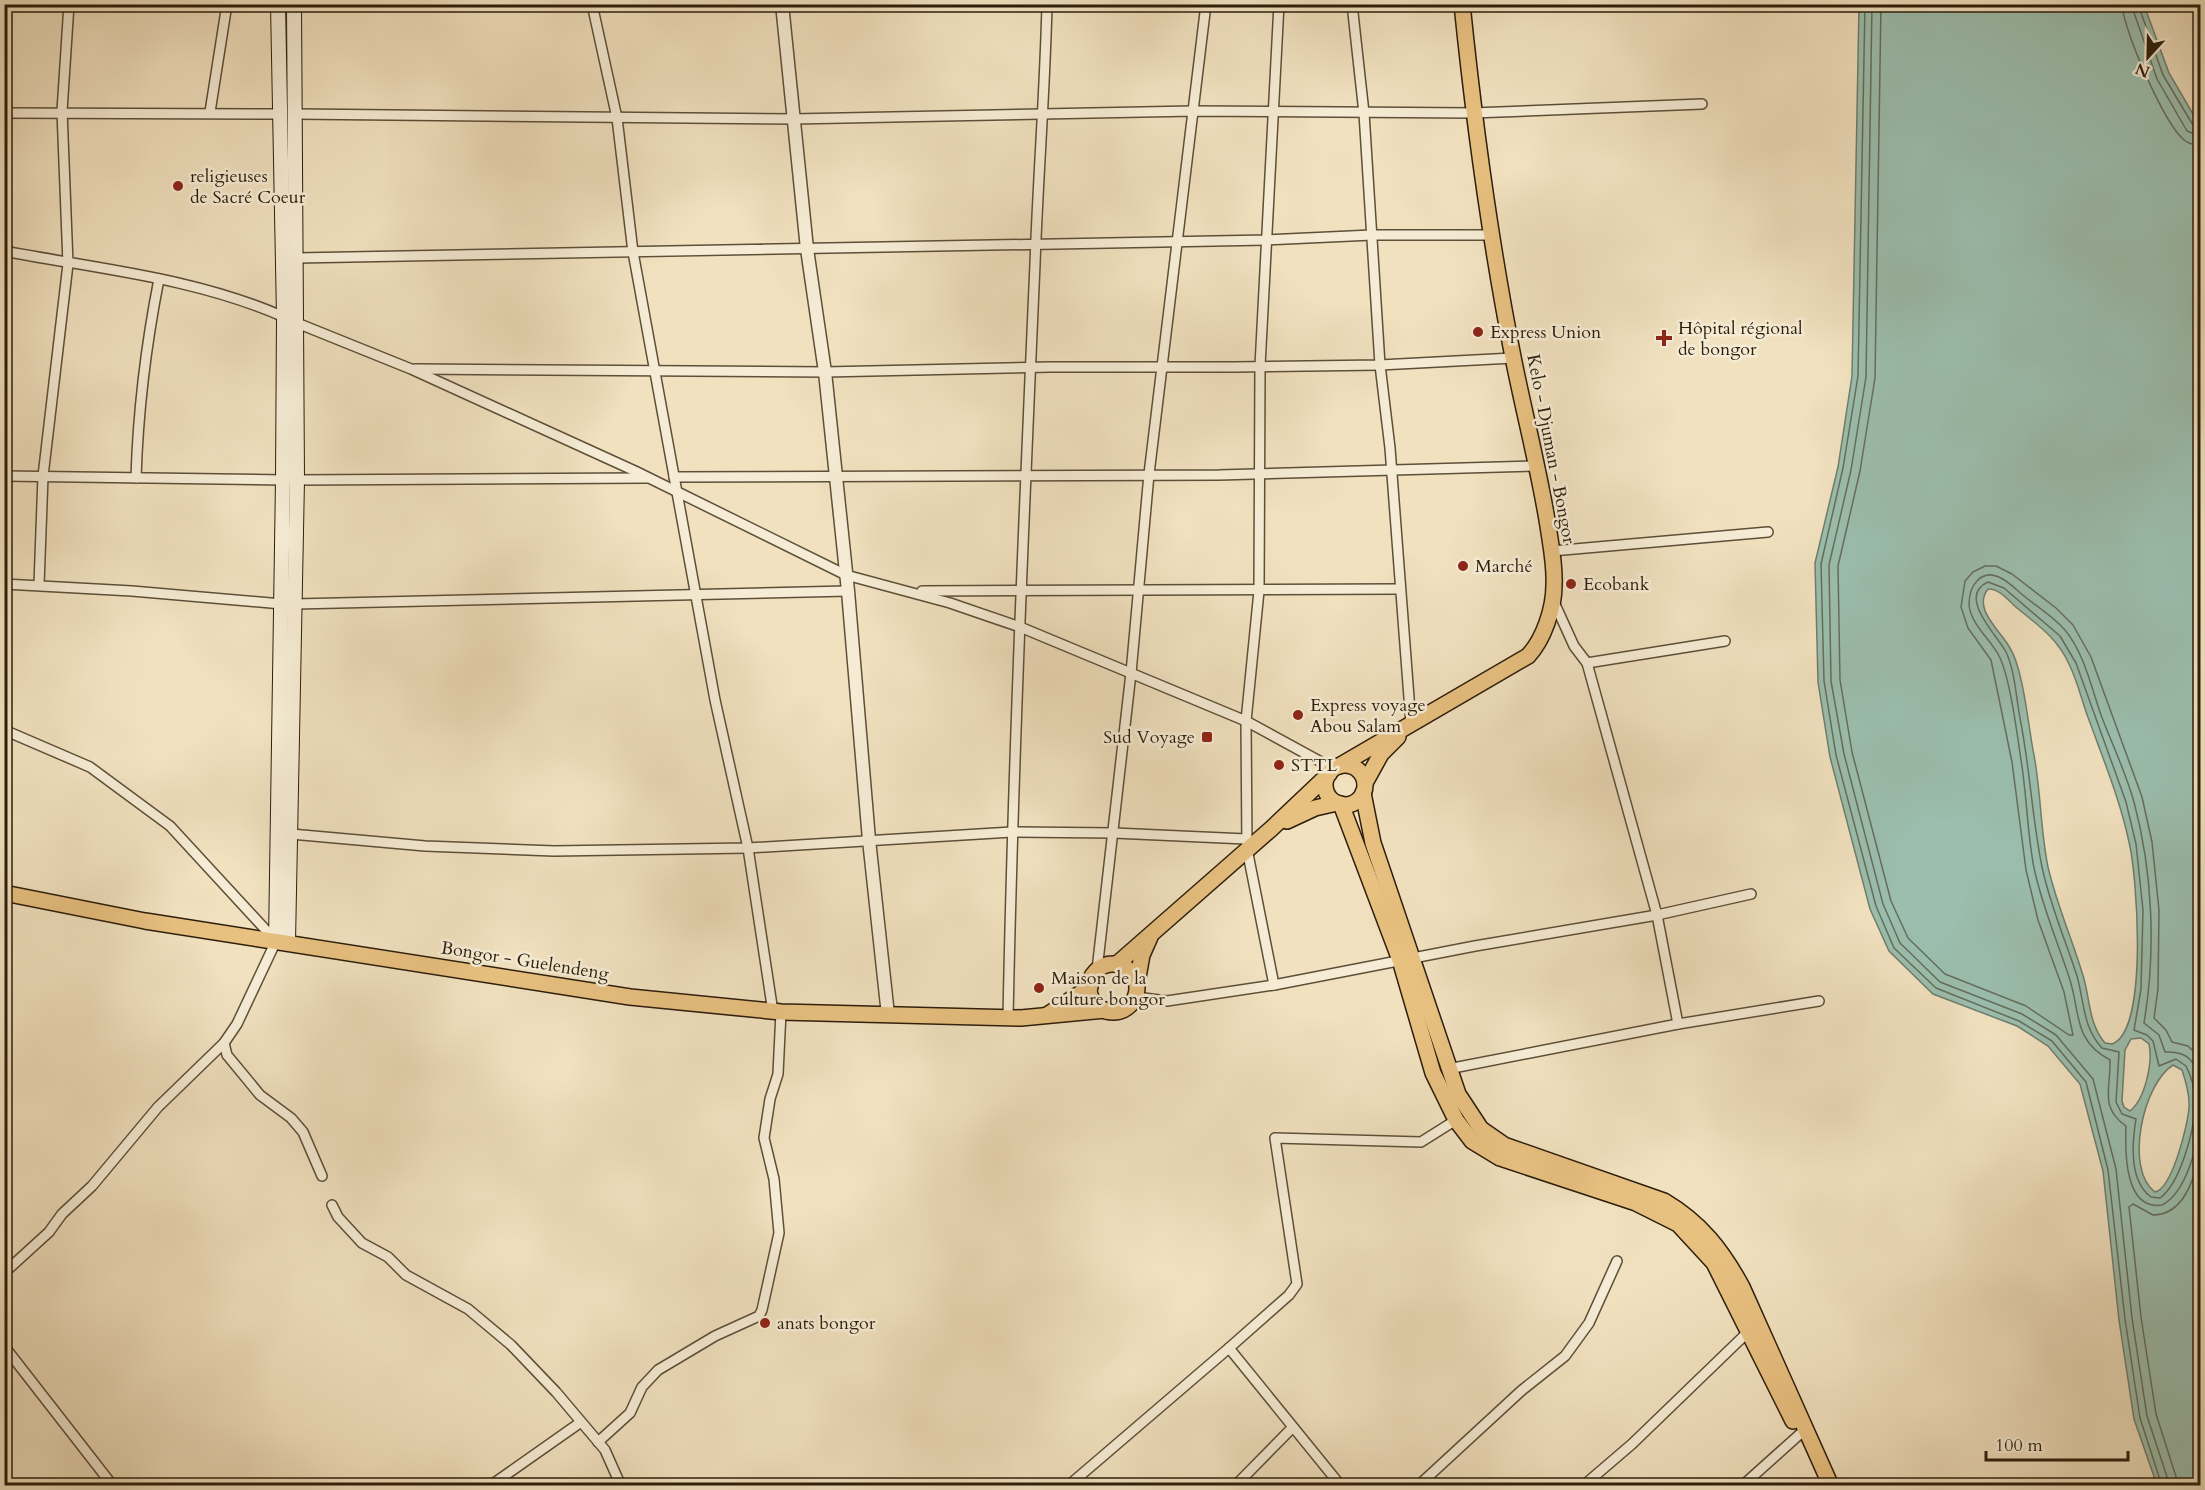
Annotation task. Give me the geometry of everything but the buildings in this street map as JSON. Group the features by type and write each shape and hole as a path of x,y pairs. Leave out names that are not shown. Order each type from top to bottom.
{"highway":[{"name":"Kelo - Djuman - Bongor","path":"1271,829 1334,770 1528,656 1539,642 1553,601 1552,551 1537,466 1513,358 1492,235 1473,112 1462,4"},
{"name":"Kelo - Djuman - Bongor","path":"1364,788 1381,754 1411,724"},
{"path":"1830,1485 1746,1296 1725,1256 1705,1231 1686,1215 1664,1202 1504,1145 1480,1129 1467,1112 1406,959 1339,804 1326,790 1334,770 1349,766 1358,770 1364,788 1373,843 1406,959 1433,1073 1456,1120 1472,1141 1500,1158 1636,1203 1678,1224 1714,1263 1800,1434 1830,1485"},
{"path":"1339,804 1352,804 1364,788"},
{"name":"Kelo - Djuman - Bongor","path":"1117,964 1247,844 1271,829 1315,808 1339,804"},
{"name":"Bongor - Guelendeng","path":"4,893 145,921 591,992 777,1012 1008,1018 1044,1017 1105,1010"},
{"path":"1090,987 1094,1001 1105,1010 1113,1012 1126,1008 1136,990 1142,955 1153,932"},
{"path":"1044,1017 1090,987 1097,970 1117,964 1130,971 1136,990"}],"main road":[{"path":"278,4 284,317 290,480 296,530 288,604 282,941"},
{"path":"282,941 291,834 288,604 282,530 290,480 297,323 294,4"},
{"path":"281,187 296,188"},
{"path":"282,530 296,530"}],"street":[{"path":"39,585 43,476 68,264 62,111 69,4"},
{"path":"210,112 227,4"},
{"path":"592,4 617,118 633,252 676,491 698,594 715,700 748,848 777,1012 778,1074 770,1099 764,1138 774,1179 779,1233 759,1316 715,1336 658,1370 642,1386 630,1413 598,1442"},
{"path":"782,4 807,249 825,372 848,591 869,840 888,1015"},
{"path":"1008,1018 1012,832 1028,474 1035,243 1045,115 1047,4"},
{"path":"1097,970 1131,673 1161,367 1206,4"},
{"path":"1274,985 1247,844 1246,721 1259,591 1260,366 1279,4"},
{"path":"1352,4 1364,113 1380,365 1392,472 1411,724"},
{"path":"296,114 793,119 1193,111 1473,112 1702,104"},
{"path":"4,113 62,111 280,114"},
{"path":"297,258 1267,240 1372,235 1492,235"},
{"path":"4,251 159,279 231,296 284,317"},
{"path":"136,478 138,417 149,331 159,279"},
{"path":"297,323 411,369 649,478 846,574 910,591 1020,627 1246,721 1334,770"},
{"path":"411,369 825,372 1030,367 1380,365 1513,358"},
{"path":"674,477 1258,474 1392,472 1537,466"},
{"path":"4,476 290,480 649,478"},
{"path":"1552,551 1768,531"},
{"path":"4,584 288,604 848,591"},
{"path":"910,591 1400,589"},
{"path":"1553,601 1574,646 1587,663 1657,915 1678,1024"},
{"path":"1587,663 1725,641"},
{"path":"4,730 90,767 170,826 282,941 224,1043 158,1107 92,1186 62,1214 50,1232 4,1273"},
{"path":"291,834 494,850 748,848 1012,832 1114,833 1247,844"},
{"path":"1136,990 1167,1001 1274,985 1406,959 1657,915 1752,894"},
{"path":"1448,1069 1678,1024 1819,1001"},
{"path":"224,1043 227,1055 260,1095 284,1112 303,1131 322,1176"},
{"path":"1068,1485 1289,1295 1297,1284 1275,1138 1421,1142 1456,1120"},
{"path":"332,1205 338,1217 362,1243 388,1257 406,1275 480,1317 511,1345 609,1456 621,1485"},
{"path":"1418,1485 1521,1391 1565,1356 1589,1323 1617,1261"},
{"path":"1583,1485 1632,1444 1748,1332"},
{"path":"4,1346 113,1485"},
{"path":"1228,1348 1341,1485"},
{"path":"490,1485 581,1422"},
{"path":"1235,1485 1293,1428"},
{"path":"1742,1485 1800,1434"}],"water":[{"path":"1859,5 2144,5 2169,73 2200,126 2200,1485 2157,1485 2134,1419 2119,1320 2103,1171 2080,1084 2048,1046 2017,1026 1933,994 1889,951 1870,909 1830,757 1818,682 1815,563 1838,467 1852,376","holes":["1988,589 2000,593 2040,627 2064,655 2075,678 2121,811 2129,842 2135,886 2136,983 2131,1012 2124,1033 2112,1044 2105,1043 2096,1028 2084,979 2048,867 2036,764 2022,682 2015,657 1990,620 1983,604","2141,1038 2149,1044 2150,1061 2144,1090 2130,1111 2124,1107 2122,1101 2125,1050 2131,1039","2173,1065 2182,1070 2189,1107 2186,1127 2173,1169 2161,1188 2155,1192 2146,1181 2139,1147 2146,1107 2162,1075"]}],"place":[{"name":"religieuses de Sacré Coeur","path":"178,186"},
{"name":"Express Union","path":"1478,332"},
{"name":"Hôpital régional de bongor","path":"1664,338"},
{"name":"Marché","path":"1463,566"},
{"name":"Ecobank","path":"1571,584"},
{"name":"Express voyage Abou Salam","path":"1298,715"},
{"name":"Sud Voyage","path":"1207,737"},
{"name":"STTL","path":"1279,765"},
{"name":"Maison de la culture bongor","path":"1039,988"},
{"name":"anats bongor","path":"765,1323"}]}
